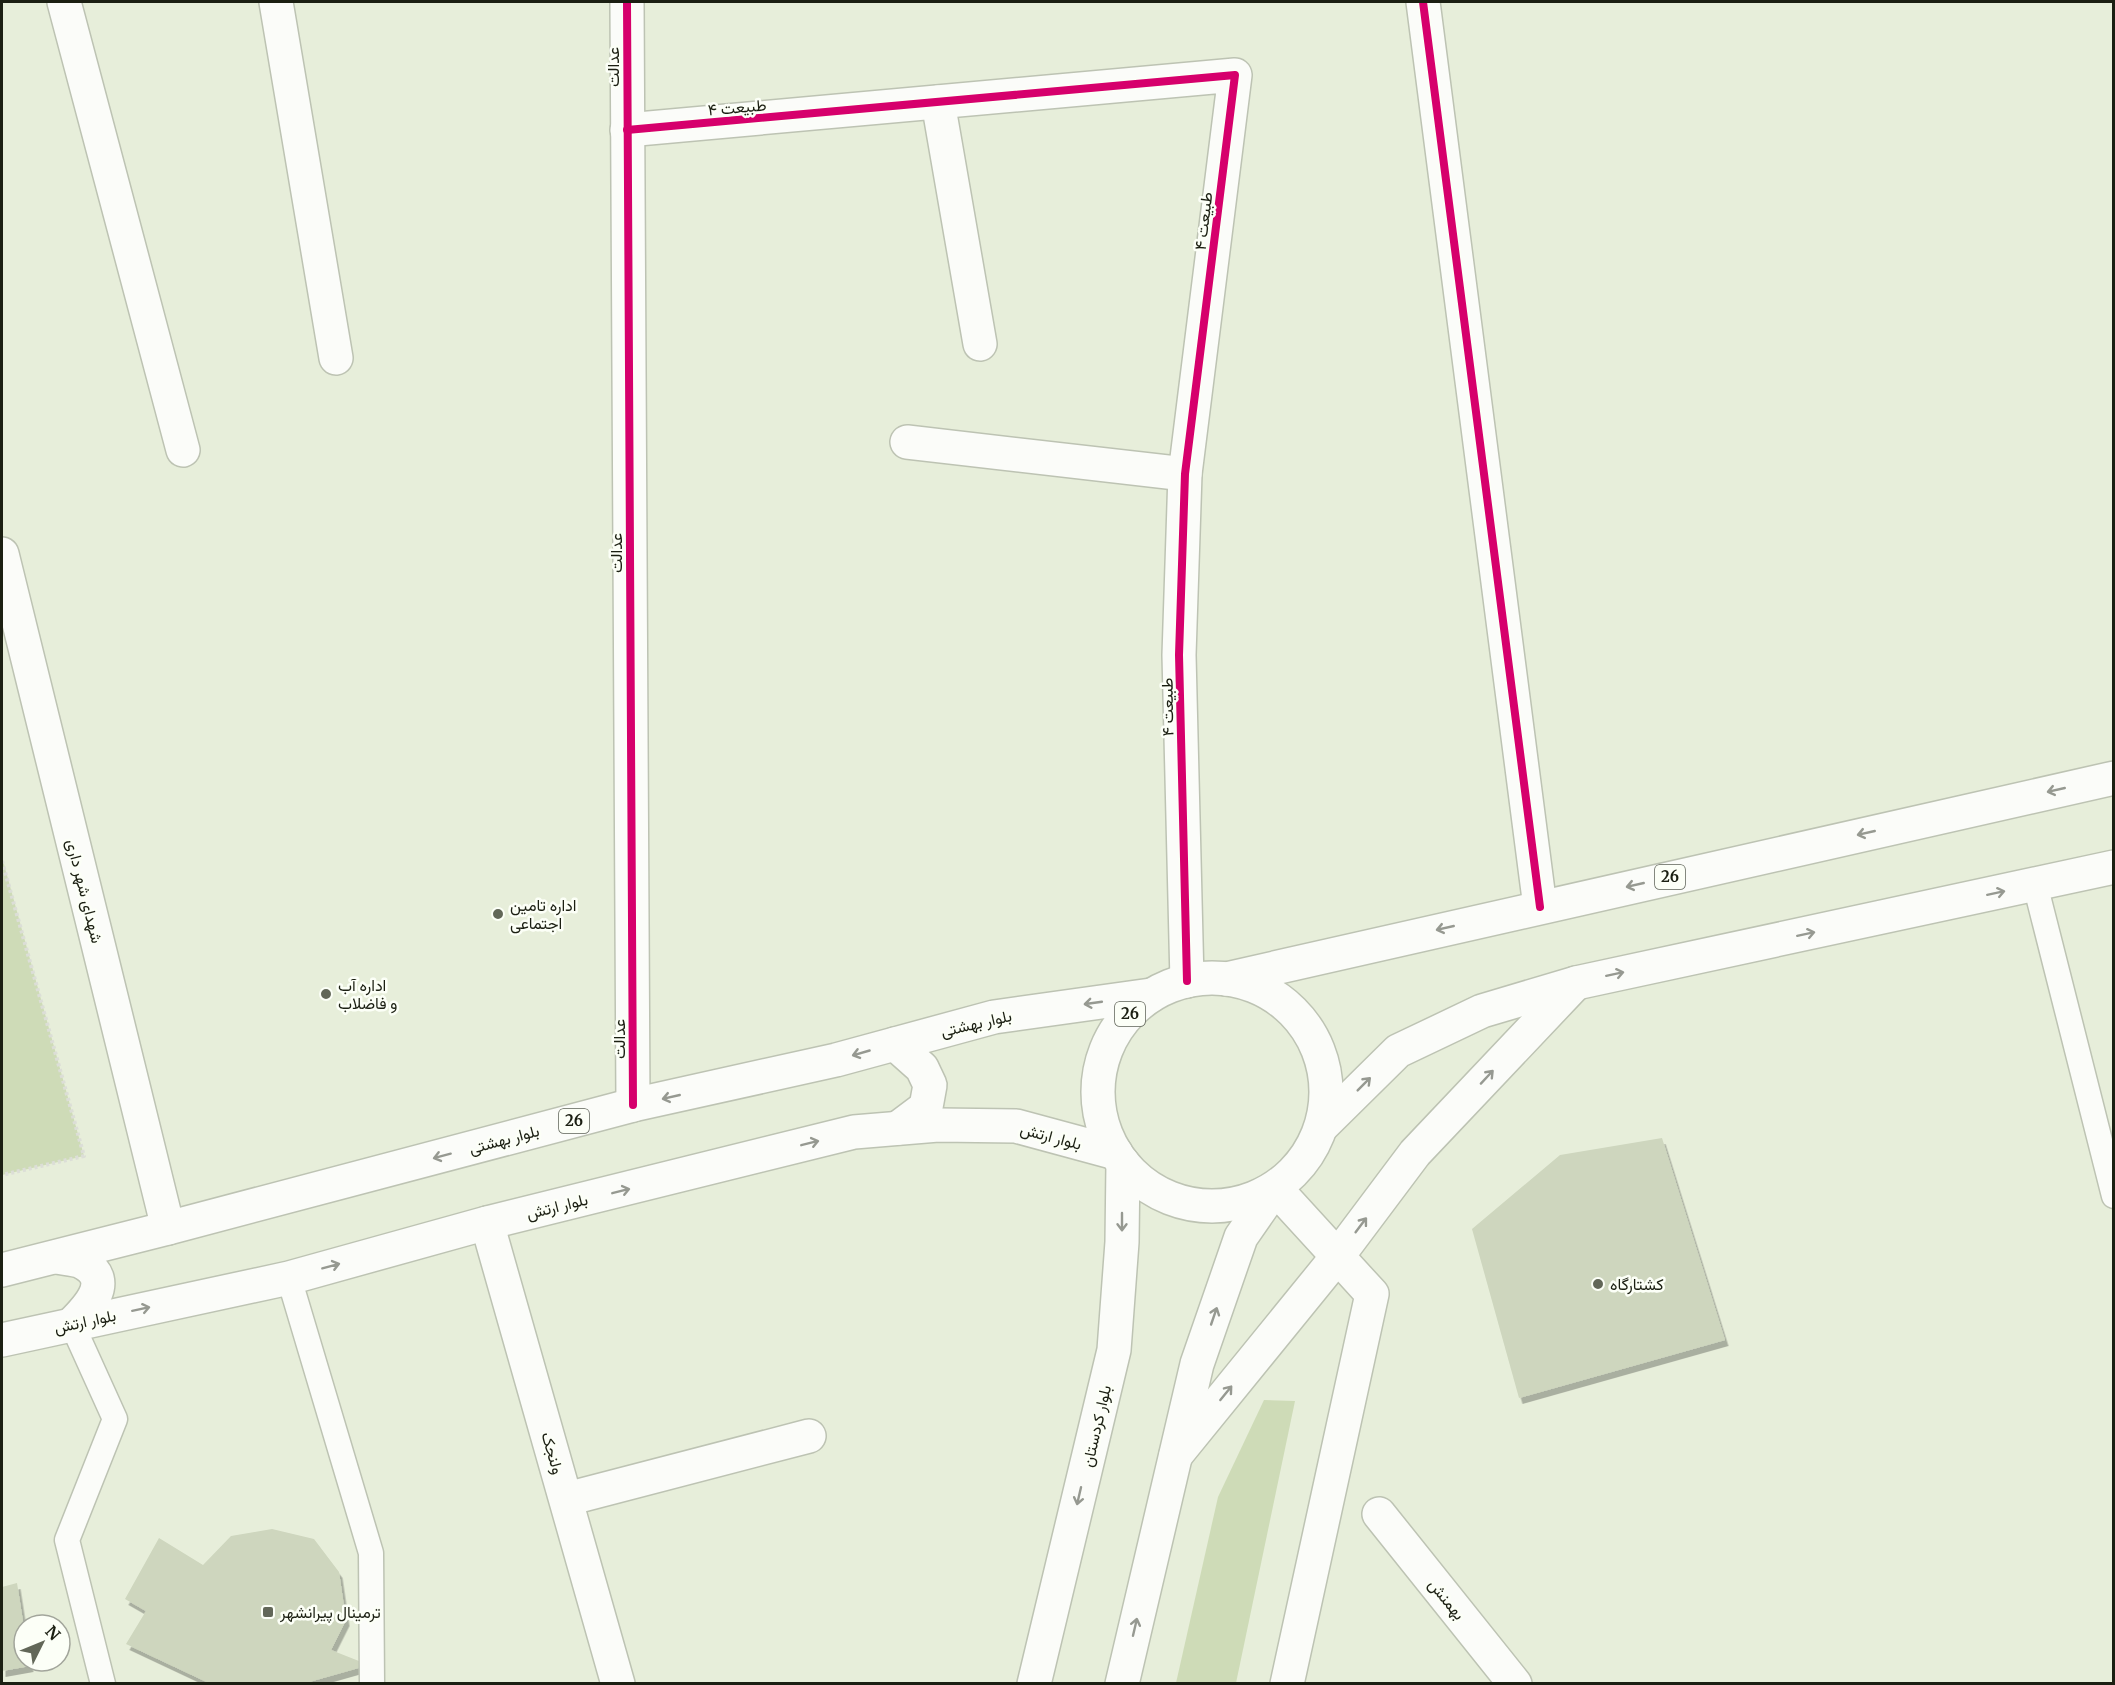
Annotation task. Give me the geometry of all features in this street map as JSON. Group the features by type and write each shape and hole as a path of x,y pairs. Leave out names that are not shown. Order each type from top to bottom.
{"street":[{"path":"64,2 183,450"},
{"path":"276,2 336,358"},
{"name":"عدالت","path":"627,2 633,1105"},
{"path":"1423,2 1540,907"},
{"name":"طبیعت ۴","path":"627,130 1235,75 1185,474 1179,655 1187,981"},
{"path":"938,102 980,344"},
{"path":"907,442 1185,474"},
{"name":"شهدای شهر داری","path":"2,554 168,1228"},
{"name":"26","path":"1226,979 1264,990 1296,1015 1318,1047 1327,1087 1322,1126 1311,1150 1295,1171 1275,1188 1244,1203 1211,1207 1178,1201 1148,1186 1119,1158 1102,1120 1098,1085 1106,1050 1124,1019 1150,995 1187,981 1226,979 2114,778"},
{"name":"26","path":"1322,1126 1398,1051 1482,1011 1576,983 2114,867"},
{"path":"1176,1455 1337,1257 1415,1153 1576,983"},
{"name":"بلوار بهشتی","path":"2,1270 633,1105 836,1060 993,1017 1150,995"},
{"path":"895,1044 922,1068 930,1085 926,1107 898,1128"},
{"name":"بلوار ارتش","path":"2,1340 289,1278 487,1223 854,1132 938,1125 1016,1126 1119,1158"},
{"name":"بلوار کردستان","path":"1034,1683 1114,1350 1122,1242 1119,1158"},
{"path":"1122,1683 1197,1364 1242,1237 1275,1188 1372,1294 1287,1683"},
{"name":"ولنجک","path":"487,1223 618,1683"},
{"path":"56,1257 84,1263 95,1275 97,1294 90,1306 72,1324"},
{"path":"567,1499 809,1436"},
{"name":"بهمنش","path":"1379,1514 1515,1683"}],"lane":[{"path":"2035,884 2114,1196"},
{"path":"289,1278 371,1553 372,1683"},
{"path":"72,1324 115,1419 67,1540 103,1683"}],"path":[{"path":"2,861 84,1156 2,1175"}],"green space":[{"path":"2,857 84,1156 2,1175"},
{"path":"1264,1400 1295,1401 1236,1683 1176,1683 1218,1497"}],"building":[{"name":"کشتارگاه","path":"1662,1138 1725,1340 1519,1398 1472,1229 1560,1155"},
{"path":"272,1529 314,1539 339,1572 346,1620 331,1650 369,1665 302,1684 211,1684 126,1644 146,1611 125,1599 159,1538 203,1565 231,1536"},
{"path":"17,1583 22,1613 12,1613 12,1669 2,1671 2,1587"}],"cycle path":[{"path":"627,2 633,1105"},
{"path":"1423,2 1540,907"},
{"path":"627,130 1235,75 1185,474 1179,655 1187,981"}],"place":[{"name":"اداره تامین اجتماعی","path":"498,914"},
{"name":"اداره آب و فاضلاب","path":"326,994"},
{"name":"کشتارگاه","path":"1598,1284"},
{"name":"ترمینال پیرانشهر","path":"268,1612"}]}
